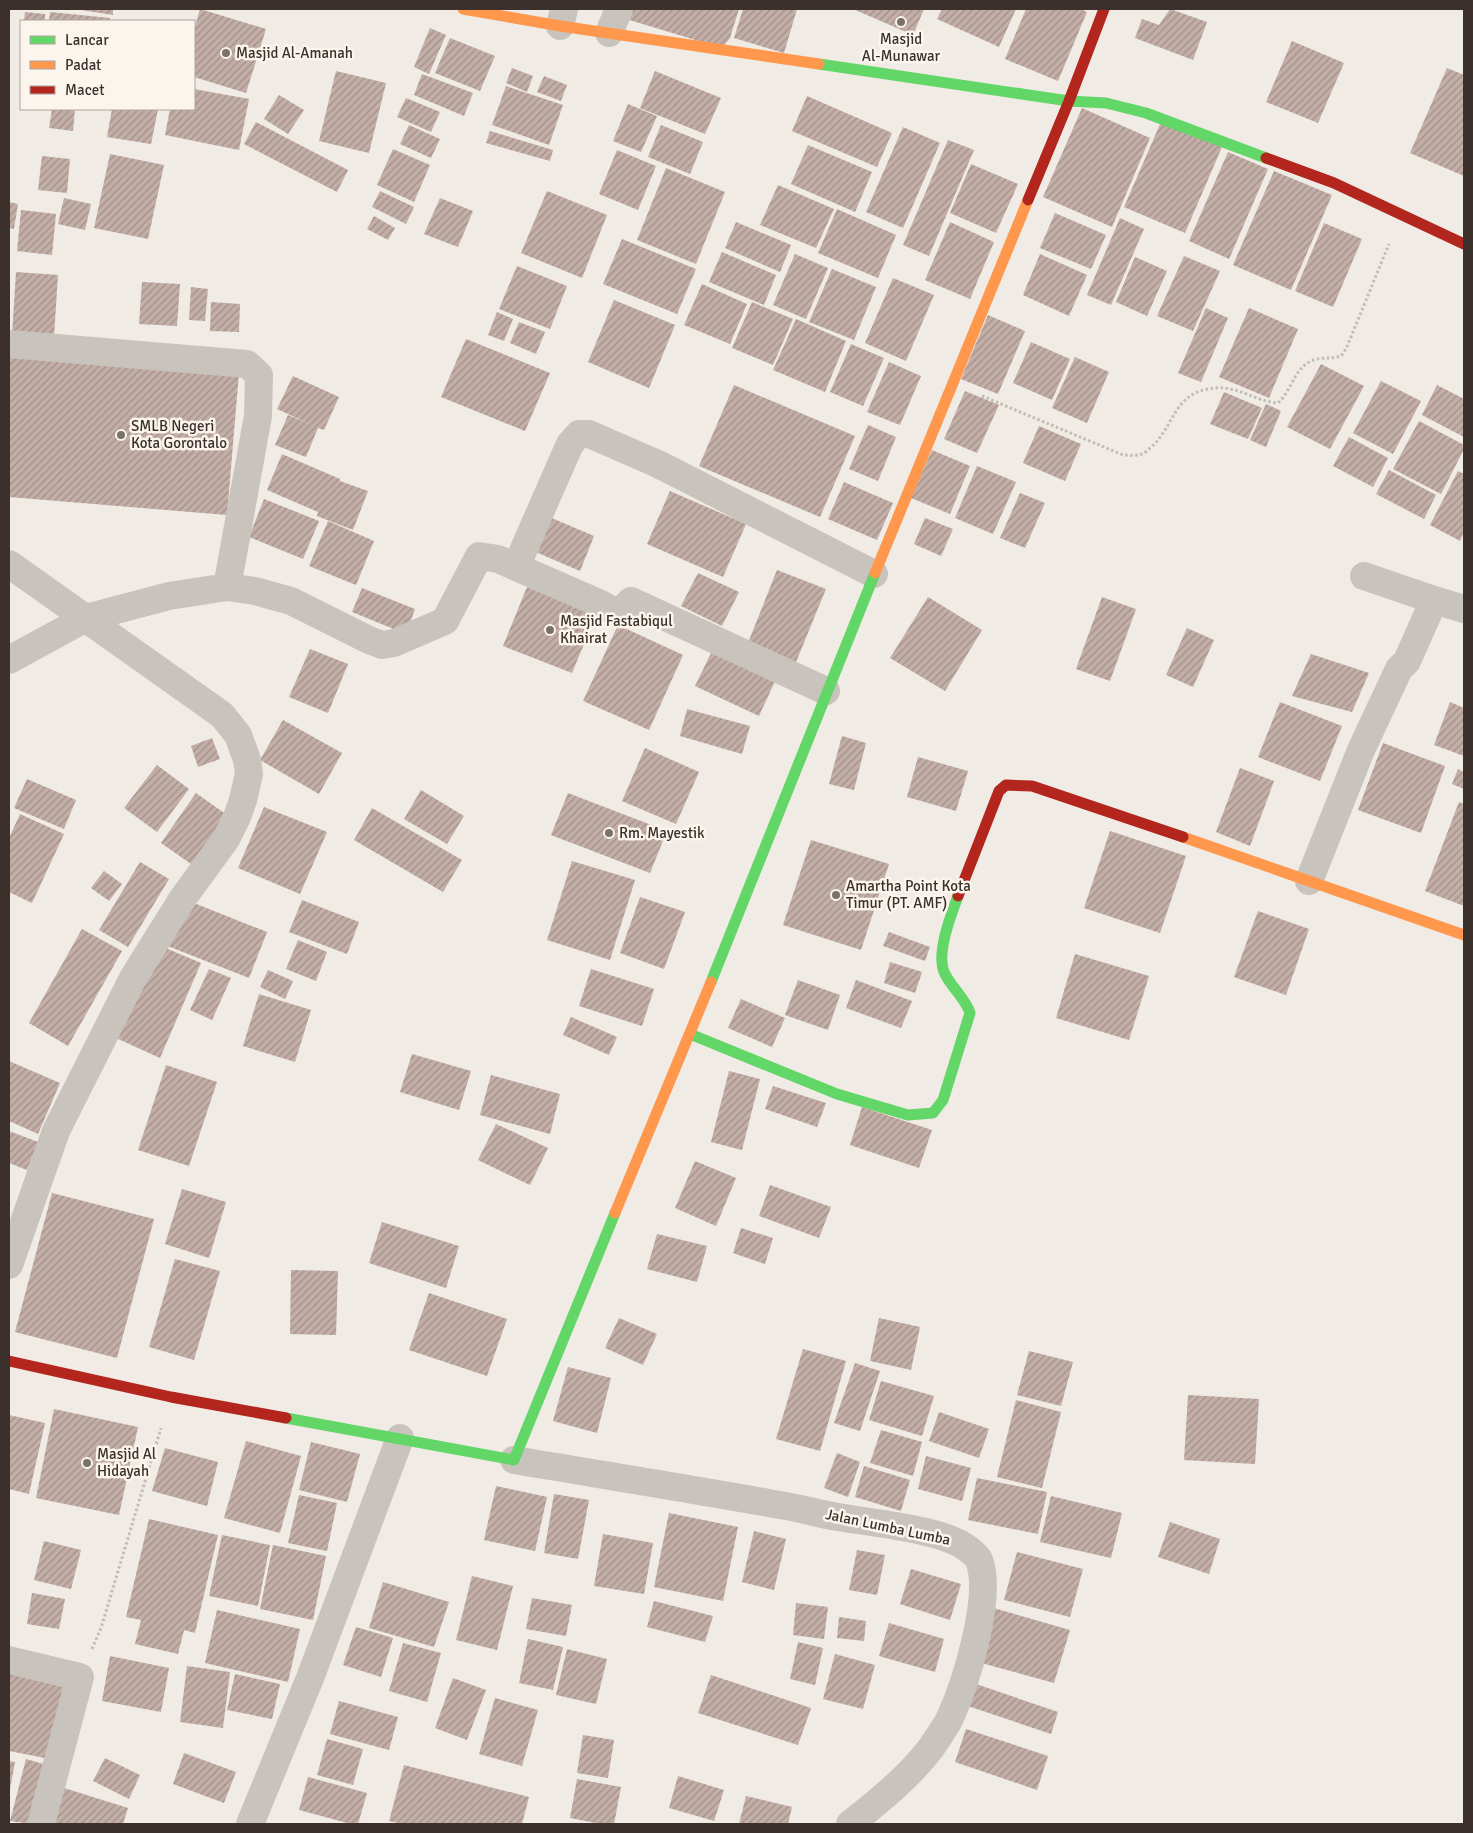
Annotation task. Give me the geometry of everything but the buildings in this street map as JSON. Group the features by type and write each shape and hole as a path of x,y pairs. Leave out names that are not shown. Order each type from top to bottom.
{"street":[{"path":"463,9 614,21 1069,101 1106,103 1146,113 1334,184 1464,244"},
{"path":"9,1361 171,1398 514,1460 664,1092 690,1034 826,691 1069,101 1104,9"},
{"path":"9,344 247,364 259,375 258,416 227,587"},
{"path":"516,566 570,444 579,434 590,434 658,464 874,574"},
{"path":"9,660 86,618 169,596 227,587 255,591 291,601 369,640 382,645 394,643 445,620 479,556 498,559 516,566 601,604 618,614 631,601 826,691"},
{"path":"9,564 222,715 238,735 247,760 248,774 243,800 226,839 183,898 133,978 56,1131 9,1265"},
{"path":"1364,576 1464,609"},
{"path":"1309,880 1361,750 1399,669 1407,661 1434,600"},
{"path":"690,1034 837,1094 908,1115 933,1113 943,1100 970,1013 968,1004 945,974 941,959 952,913 999,791 1006,785 1032,786 1464,935"},
{"path":"250,1824 310,1678 400,1438"},
{"name":"Jalan Lumba Lumba","path":"514,1460 783,1506 942,1536 962,1544 978,1558 982,1573 982,1602 974,1644 960,1693 949,1720 911,1772 850,1824"},
{"path":"9,1660 80,1677 41,1824"}],"path":[{"path":"952,383 1122,455 1142,454 1156,443 1179,405 1192,395 1206,389 1228,387 1268,402 1278,403 1284,397 1300,368 1314,360 1341,356 1346,349 1401,215"},
{"path":"80,1677 101,1628 171,1398"}],"traffic: fast":[{"path":"819,64 1069,101 1106,103 1146,113 1266,158"},
{"path":"711,982 875,573"},
{"path":"690,1034 837,1094 908,1115 933,1113 943,1100 970,1013 945,974 942,966 945,935 958,896"},
{"path":"286,1418 514,1460 615,1213"}],"traffic: slow":[{"path":"463,9 560,26 819,64"},
{"path":"875,573 1028,200"},
{"path":"1183,837 1464,935"},
{"path":"615,1213 711,982"}],"traffic: jam":[{"path":"1028,200 1104,9"},
{"path":"1266,158 1334,183 1464,244"},
{"path":"958,896 999,791 1006,785 1032,786 1183,837"},
{"path":"9,1361 171,1397 286,1418"}],"place":[{"name":"Masjid Al-Munawar","path":"901,22"},
{"name":"Masjid Al-Amanah","path":"226,53"},
{"name":"SMLB Negeri Kota Gorontalo","path":"121,435"},
{"name":"Masjid Fastabiqul Khairat","path":"550,630"},
{"name":"Rm. Mayestik","path":"609,833"},
{"name":"Amartha Point Kota Timur (PT. AMF)","path":"836,895"},
{"name":"Masjid Al Hidayah","path":"87,1463"}]}
